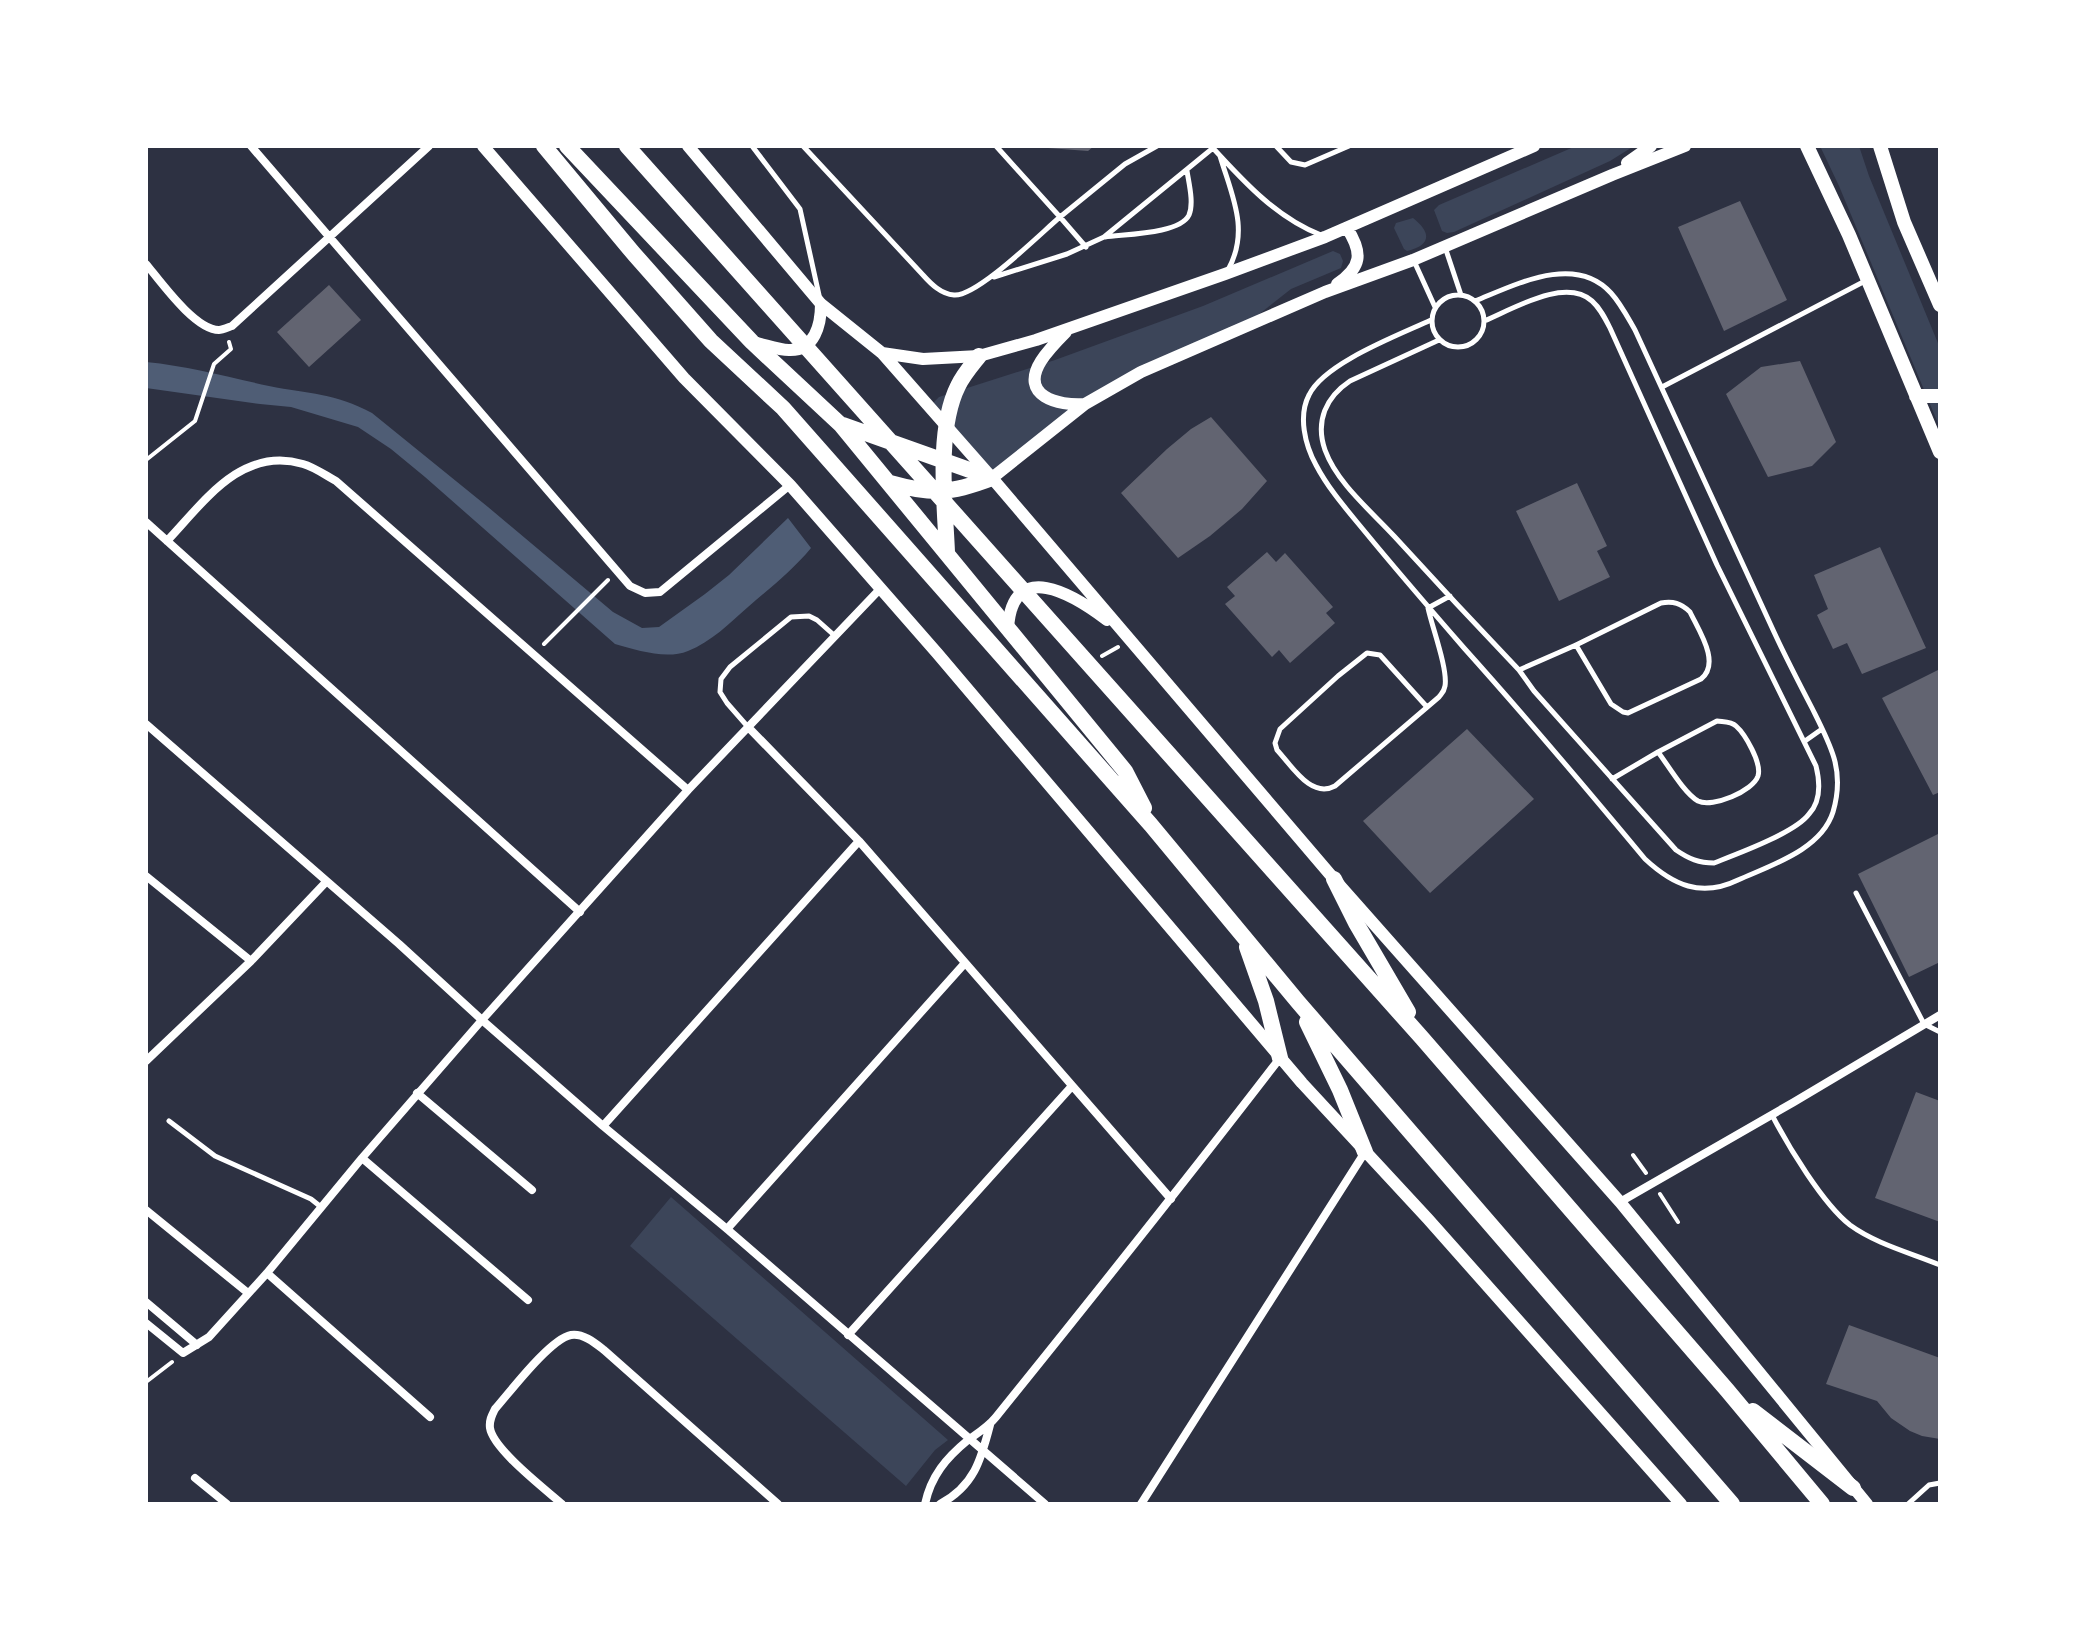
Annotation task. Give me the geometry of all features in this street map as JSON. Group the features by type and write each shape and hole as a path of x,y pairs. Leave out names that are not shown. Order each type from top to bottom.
{"highway":[{"path":"544,146 711,341 783,408 1151,825 1298,1002 1732,1504"},
{"path":"567,146 752,342 841,425 1125,771 1151,825"},
{"path":"627,146 1422,1038 1822,1504"},
{"path":"947,552 946,427 958,386 979,356"},
{"path":"841,425 992,478"},
{"path":"890,483 945,493 992,478"},
{"path":"1334,879 1422,1038"},
{"path":"1242,934 1266,1001 1280,1058"},
{"path":"1298,1002 1340,1090 1365,1152"},
{"path":"1727,1390 1853,1488"}],"main road":[{"path":"1807,146 1940,452"},
{"path":"1880,146 1904,222 1940,305"},
{"path":"1916,396 1940,396"}],"street":[{"path":"251,146 630,586 645,593 660,592 790,485"},
{"path":"146,264 196,320 221,330 232,326 429,146"},
{"path":"483,146 684,378 790,485 1280,1058 1681,1504"},
{"path":"688,146 821,304 882,353 992,478 1334,879 1620,1202 1867,1504"},
{"path":"1612,175 1651,146"},
{"path":"992,478 1085,404 1141,372 1325,292 1413,260 1685,146"},
{"path":"882,353 923,359 979,356 1068,329 1325,237 1527,147"},
{"path":"1325,292 1353,272 1357,247 1347,228"},
{"path":"752,342 791,350 805,347 817,332 821,304"},
{"path":"1068,329 1040,362 1036,370 1036,384 1038,391 1051,401 1085,404"},
{"path":"167,541 226,479 244,468 284,460 306,465 336,481 688,790"},
{"path":"146,522 580,912"},
{"path":"1008,629 1010,611 1019,596 1034,587 1044,587 1072,596 1129,637"},
{"path":"146,1323 183,1353 209,1337 267,1273 417,1093 688,790 880,589"},
{"path":"146,724 603,1126 1045,1504"},
{"path":"749,728 859,841 1171,1199"},
{"path":"603,1126 859,841"},
{"path":"146,876 251,961"},
{"path":"146,1061 251,961 326,882"},
{"path":"727,1229 965,963"},
{"path":"1620,1202 1940,1015"},
{"path":"925,1504 932,1480 939,1469 990,1425 1280,1058"},
{"path":"848,1335 1072,1086"},
{"path":"417,1093 532,1190"},
{"path":"1141,1504 1365,1152"},
{"path":"362,1158 528,1300"},
{"path":"146,1210 248,1293"},
{"path":"267,1273 430,1417"},
{"path":"146,1302 197,1345"},
{"path":"562,1504 505,1452 496,1442 489,1426 495,1409 553,1345 571,1335 580,1335 604,1350 778,1504"},
{"path":"940,1504 970,1480 983,1452 990,1425"},
{"path":"195,1478 227,1504"}],"lane":[{"path":"752,146 800,209 821,304"},
{"path":"803,146 923,275 940,291 958,296 989,279 1125,164 1157,146"},
{"path":"996,146 1086,247"},
{"path":"1276,146 1291,162 1305,165 1349,146"},
{"path":"989,279 1086,247 1104,237 1212,147 1280,214 1325,237"},
{"path":"1220,155 1239,232 1235,256 1225,274"},
{"path":"1104,237 1172,228 1183,223 1191,204 1187,170"},
{"path":"1444,246 1461,295"},
{"path":"1413,260 1435,307"},
{"path":"1431,320 1347,361 1318,381 1309,394 1304,425 1309,449 1330,488 1428,608 1660,873 1688,887 1704,889 1733,883 1794,854 1824,831 1833,814 1837,775 1834,756 1635,330 1609,291 1583,276 1551,274 1475,301"},
{"path":"1662,387 1867,279"},
{"path":"1439,340 1350,381 1329,399 1321,431 1325,450 1348,486 1519,670 1534,691 1676,850 1688,859 1714,863 1798,825 1810,814 1818,793 1819,779 1805,741 1717,565 1601,310 1579,293 1563,291 1484,321"},
{"path":"1461,295 1475,301 1483,312 1484,321 1479,337 1467,346 1452,347 1439,340 1431,320 1435,307 1446,298 1461,295"},
{"path":"1428,608 1450,596"},
{"path":"1519,670 1670,601 1677,602 1690,612 1709,656 1709,671 1701,679 1628,713 1611,704 1576,645"},
{"path":"1427,707 1380,655 1367,653 1280,729 1275,743 1277,750 1306,782 1318,789 1329,789 1335,786 1427,707 1443,693 1445,682 1428,608"},
{"path":"749,728 720,692 721,679 730,667 791,617 809,616 835,636"},
{"path":"1612,779 1658,752 1717,721 1736,726 1757,757 1758,777 1748,788 1723,800 1713,804 1701,802 1687,790 1658,752"},
{"path":"1805,741 1822,729"},
{"path":"1856,893 1924,1024 1940,1032"},
{"path":"1772,1115 1782,1135 1839,1215 1865,1234 1940,1265"},
{"path":"169,1121 215,1156 311,1199 321,1207"},
{"path":"1908,1504 1929,1485 1940,1483"}],"path":[{"path":"146,460 195,421 214,364 231,349"},
{"path":"547,641 603,585"},
{"path":"146,1382 183,1353"}],"shaded area":[{"path":"1576,146 1634,146 1610,161 1454,232 1442,231 1434,210 1439,205"},
{"path":"1820,146 1859,146 1940,348 1940,428 1839,186"},
{"path":"1413,218 1423,228 1426,238 1421,245 1407,251 1394,228 1396,223"},
{"path":"1333,251 1340,254 1343,261 1341,268 1291,289 1253,319 1147,363 992,471 934,410 934,402 939,397 1055,360 1203,306"},
{"path":"146,362 322,395 346,401 372,413 613,612 642,628 659,627 705,594 788,518 811,548 727,626 688,651 670,655 615,644 425,477 358,427 291,407 146,388"},
{"path":"671,1197 948,1440 935,1450 906,1486 630,1246"}],"building":[{"path":"1048,146 1094,146 1088,151"},
{"path":"1740,201 1787,300 1724,331 1678,227"},
{"path":"329,285 361,320 309,367 277,332"},
{"path":"1800,361 1836,442 1812,466 1768,477 1726,394 1761,367"},
{"path":"1211,417 1267,481 1242,509 1178,558 1121,493 1167,449"},
{"path":"1577,483 1607,546 1597,551 1610,577 1559,601 1516,511"},
{"path":"1880,547 1926,648 1862,674 1847,643 1833,649 1817,615 1828,609 1814,575"},
{"path":"1267,552 1276,562 1285,553 1333,607 1326,613 1335,623 1290,663 1279,650 1272,657 1225,604 1235,596 1227,587"},
{"path":"1940,669 1940,792 1933,795 1882,698"},
{"path":"1467,729 1534,799 1430,893 1363,821"},
{"path":"1940,833 1940,962 1909,977 1858,874"},
{"path":"1916,1092 1940,1101 1940,1222 1875,1198"},
{"path":"1849,1325 1940,1358 1940,1439 1910,1431 1891,1418 1877,1401 1826,1384"}]}
